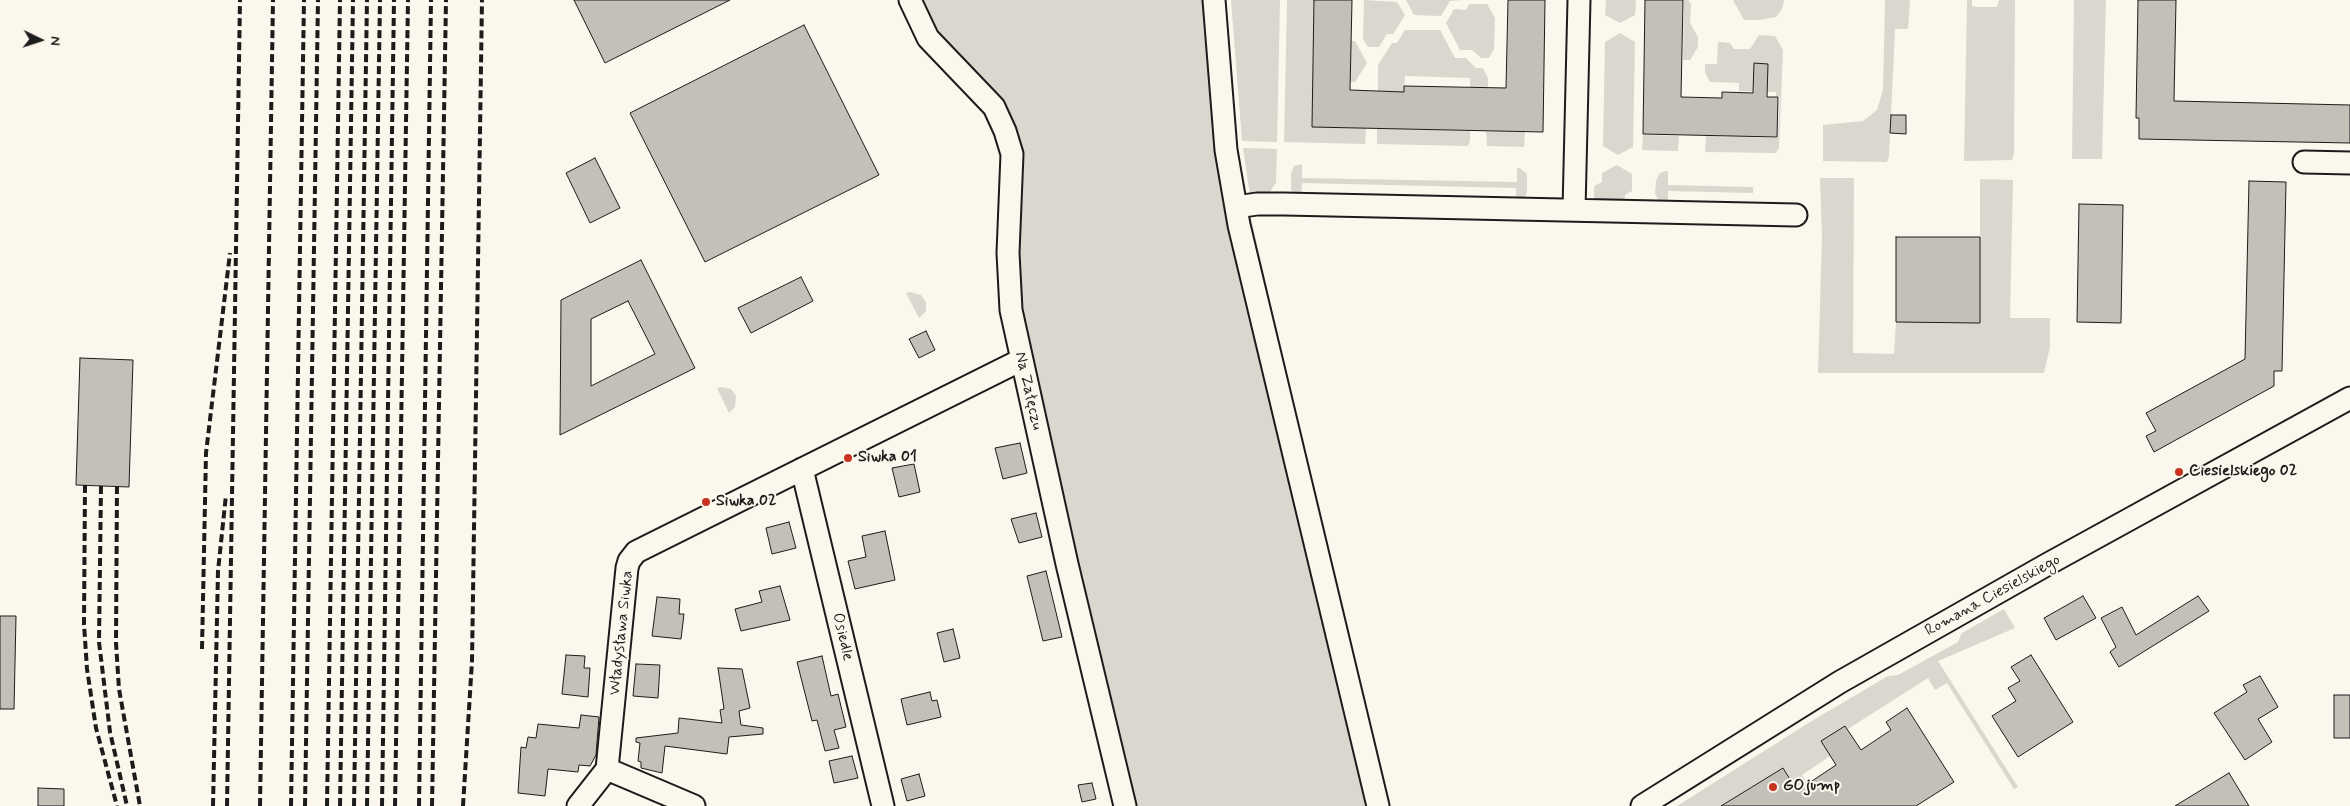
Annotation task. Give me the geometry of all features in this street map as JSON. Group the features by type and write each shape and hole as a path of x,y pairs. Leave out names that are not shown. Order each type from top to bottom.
{"street":[{"name":"Na Załęczu","path":"910,0 928,38 994,107 1005,131 1012,154 1008,270 1011,310 1125,806"},
{"path":"1214,0 1226,150 1236,207 1378,806"},
{"path":"1574,210 1578,0"},
{"path":"2304,162 2350,163"},
{"path":"1236,207 1256,204 1284,204 1796,215"},
{"name":"Władysława Siwka","path":"607,769 627,568 632,556 642,547 1021,360"},
{"name":"Romana Ciesielskiego","path":"1642,806 1840,682 2041,568 2350,398"},
{"name":"Osiedle","path":"802,469 883,806"},
{"path":"578,806 607,769 694,806"}],"shaded area":[{"path":"915,0 1205,0 1277,425 1366,806 1135,806 1021,311 1017,256 1019,157"},
{"path":"1231,0 1280,0 1277,142 1242,141"},
{"path":"1287,0 1314,0 1312,127 1366,128 1365,144 1284,142"},
{"path":"1364,0 1397,2 1405,15 1393,34 1387,34 1379,47 1368,47 1363,39"},
{"path":"1406,0 1462,0 1450,1 1441,16 1414,15"},
{"path":"1606,0 1636,0 1635,15 1620,23 1605,15"},
{"path":"1684,0 1688,0 1691,4 1690,23 1698,37 1698,47 1690,60 1683,60"},
{"path":"1733,0 1784,1 1782,9 1776,17 1744,20"},
{"path":"1885,0 1910,0 1908,29 1895,29 1889,157 1887,162 1823,161 1823,125 1863,121 1877,110 1883,90"},
{"path":"1967,0 1972,0 1972,6 1976,7 1997,7 1999,0 2015,0 2014,153 2012,160 1964,161"},
{"path":"2074,0 2106,0 2102,159 2072,159"},
{"path":"1469,4 1487,4 1495,18 1494,49 1489,58 1481,58 1472,50 1460,50 1446,23 1454,9 1466,10"},
{"path":"1405,30 1440,30 1455,58 1466,58 1476,68 1483,68 1488,78 1488,87 1470,87 1470,78 1405,76 1404,92 1378,91 1378,65 1392,43 1397,43"},
{"path":"1620,33 1635,42 1633,147 1618,155 1603,146 1605,42"},
{"path":"1759,35 1775,36 1783,50 1779,148 1776,153 1705,152 1706,136 1778,138 1780,97 1776,96 1776,92 1739,91 1739,83 1710,82 1705,72 1705,64 1717,64 1718,42 1730,43 1734,49 1750,49"},
{"path":"1351,41 1355,41 1367,63 1355,82 1350,82"},
{"path":"1377,128 1470,131 1470,141 1468,146 1377,144"},
{"path":"1486,131 1525,132 1524,147 1487,146"},
{"path":"1643,135 1679,136 1678,151 1642,150"},
{"path":"1243,148 1277,149 1276,183 1269,193 1264,196 1250,195"},
{"path":"1302,164 1302,178 1517,182 1517,168 1520,168 1527,174 1527,192 1524,199 1516,201 1516,188 1302,183 1301,197 1294,194 1291,189 1291,174 1294,166"},
{"path":"1617,165 1632,174 1632,191 1625,195 1624,204 1594,203 1594,186 1602,182 1602,173"},
{"path":"1668,171 1668,185 1753,187 1753,193 1668,191 1668,205 1661,204 1655,194 1656,181 1659,174"},
{"path":"1820,178 1854,178 1853,353 1894,354 1896,322 1980,323 1980,179 2013,180 2010,318 2050,318 2050,347 2044,373 1818,373 1822,236"},
{"path":"1251,218 1308,463 1304,458 1249,224"},
{"path":"910,292 921,295 926,302 926,311 919,318 906,293"},
{"path":"717,388 731,389 736,396 735,407 729,413"},
{"path":"1314,488 1390,806 1387,806 1312,493"},
{"path":"2004,609 2015,628 1938,661 2018,787 2014,789 1947,683 1935,690 1928,678 1848,729 1845,726 1821,741 1830,756 1802,775 1821,806 1807,806 1783,768 1721,806 1677,806 1810,722 1888,676 1898,675 1958,642 1962,633"},
{"path":"1888,668 1829,702 1665,806 1660,806 1835,696"}],"building":[{"path":"574,0 730,0 605,63"},
{"path":"1314,0 1352,0 1350,90 1404,92 1404,86 1506,88 1508,0 1545,0 1543,132 1312,127"},
{"path":"1645,0 1683,0 1681,97 1722,98 1722,92 1753,93 1754,63 1768,64 1767,97 1778,97 1777,137 1643,134"},
{"path":"2138,0 2176,0 2174,101 2350,105 2350,143 2139,139 2139,118 2136,118"},
{"path":"804,25 879,175 705,262 630,113"},
{"path":"1891,115 1906,115 1906,134 1890,133"},
{"path":"595,158 620,208 590,223 566,173"},
{"path":"2249,181 2286,182 2282,371 2274,371 2274,386 2154,452 2146,436 2156,431 2146,413 2245,359"},
{"path":"2079,204 2123,205 2121,323 2077,322"},
{"path":"1896,237 1980,237 1980,323 1896,322"},
{"path":"641,260 695,368 560,435 561,300","holes":["628,301 655,354 591,386 591,319"]},
{"path":"801,277 813,301 751,333 738,308"},
{"path":"926,331 935,350 919,358 909,339"},
{"path":"80,358 133,360 129,487 76,485"},
{"path":"1020,443 1027,473 1003,479 995,448"},
{"path":"914,464 920,492 899,497 892,468"},
{"path":"1036,513 1042,537 1019,543 1011,519"},
{"path":"789,522 796,548 772,554 766,528"},
{"path":"885,531 895,580 855,589 848,561 866,557 862,536"},
{"path":"1046,571 1062,637 1043,641 1027,576"},
{"path":"780,586 790,620 741,631 735,609 762,602 759,591"},
{"path":"2083,596 2096,618 2056,640 2044,618"},
{"path":"2198,596 2209,611 2119,667 2110,652 2116,647 2101,618 2122,607 2136,635"},
{"path":"657,597 680,599 679,614 684,614 681,639 652,636"},
{"path":"0,616 16,616 14,709 0,709"},
{"path":"953,629 960,658 944,662 937,633"},
{"path":"566,655 585,656 584,668 590,668 588,697 562,694"},
{"path":"2031,655 2073,722 2018,757 1992,716 2016,701 2008,688 2020,681 2011,667"},
{"path":"822,656 831,696 838,694 846,727 834,730 839,748 825,751 817,720 812,721 797,662"},
{"path":"636,664 660,665 658,698 633,696"},
{"path":"718,668 742,669 750,708 739,711 741,725 763,728 763,734 729,737 727,754 665,746 662,773 641,768 641,762 638,761 640,743 636,742 636,738 678,733 679,718 722,723 720,710 724,709"},
{"path":"2260,676 2278,707 2258,719 2272,742 2245,760 2214,713 2247,692 2243,685"},
{"path":"930,692 932,701 937,700 941,717 907,725 901,699"},
{"path":"2334,695 2350,695 2350,738 2334,738"},
{"path":"1907,708 1954,782 1916,806 1721,806 1783,768 1797,791 1836,765 1821,741 1845,726 1861,750 1891,730 1886,722"},
{"path":"581,715 599,717 596,755 590,766 579,765 578,772 548,769 545,796 518,793 521,747 526,748 528,737 536,738 538,724 579,728"},
{"path":"852,756 858,778 834,783 829,761"},
{"path":"2229,773 2249,806 2175,806"},
{"path":"919,774 925,796 907,801 901,779"},
{"path":"1092,783 1096,799 1082,802 1078,785"},
{"path":"38,788 64,789 64,806 38,806"}],"railway":[{"path":"227,806 240,0"},
{"path":"260,806 273,0"},
{"path":"291,806 304,0"},
{"path":"305,806 318,0"},
{"path":"327,806 340,0"},
{"path":"340,806 353,0"},
{"path":"354,806 367,0"},
{"path":"367,806 380,0"},
{"path":"382,806 394,0"},
{"path":"395,806 408,0"},
{"path":"419,806 431,0"},
{"path":"432,806 446,0"},
{"path":"463,806 472,661 482,0"},
{"path":"202,649 206,453 230,253"},
{"path":"85,485 84,624 87,669 96,728 117,806"},
{"path":"101,486 99,642 110,732 127,806"},
{"path":"117,486 116,643 119,689 140,806"},
{"path":"213,806 218,571 226,495"}],"place":[{"name":"Siwka 01","path":"848,458"},
{"name":"Ciesielskiego 02","path":"2179,472"},
{"name":"Siwka 02","path":"706,502"},
{"name":"GOjump","path":"1773,787"}]}
